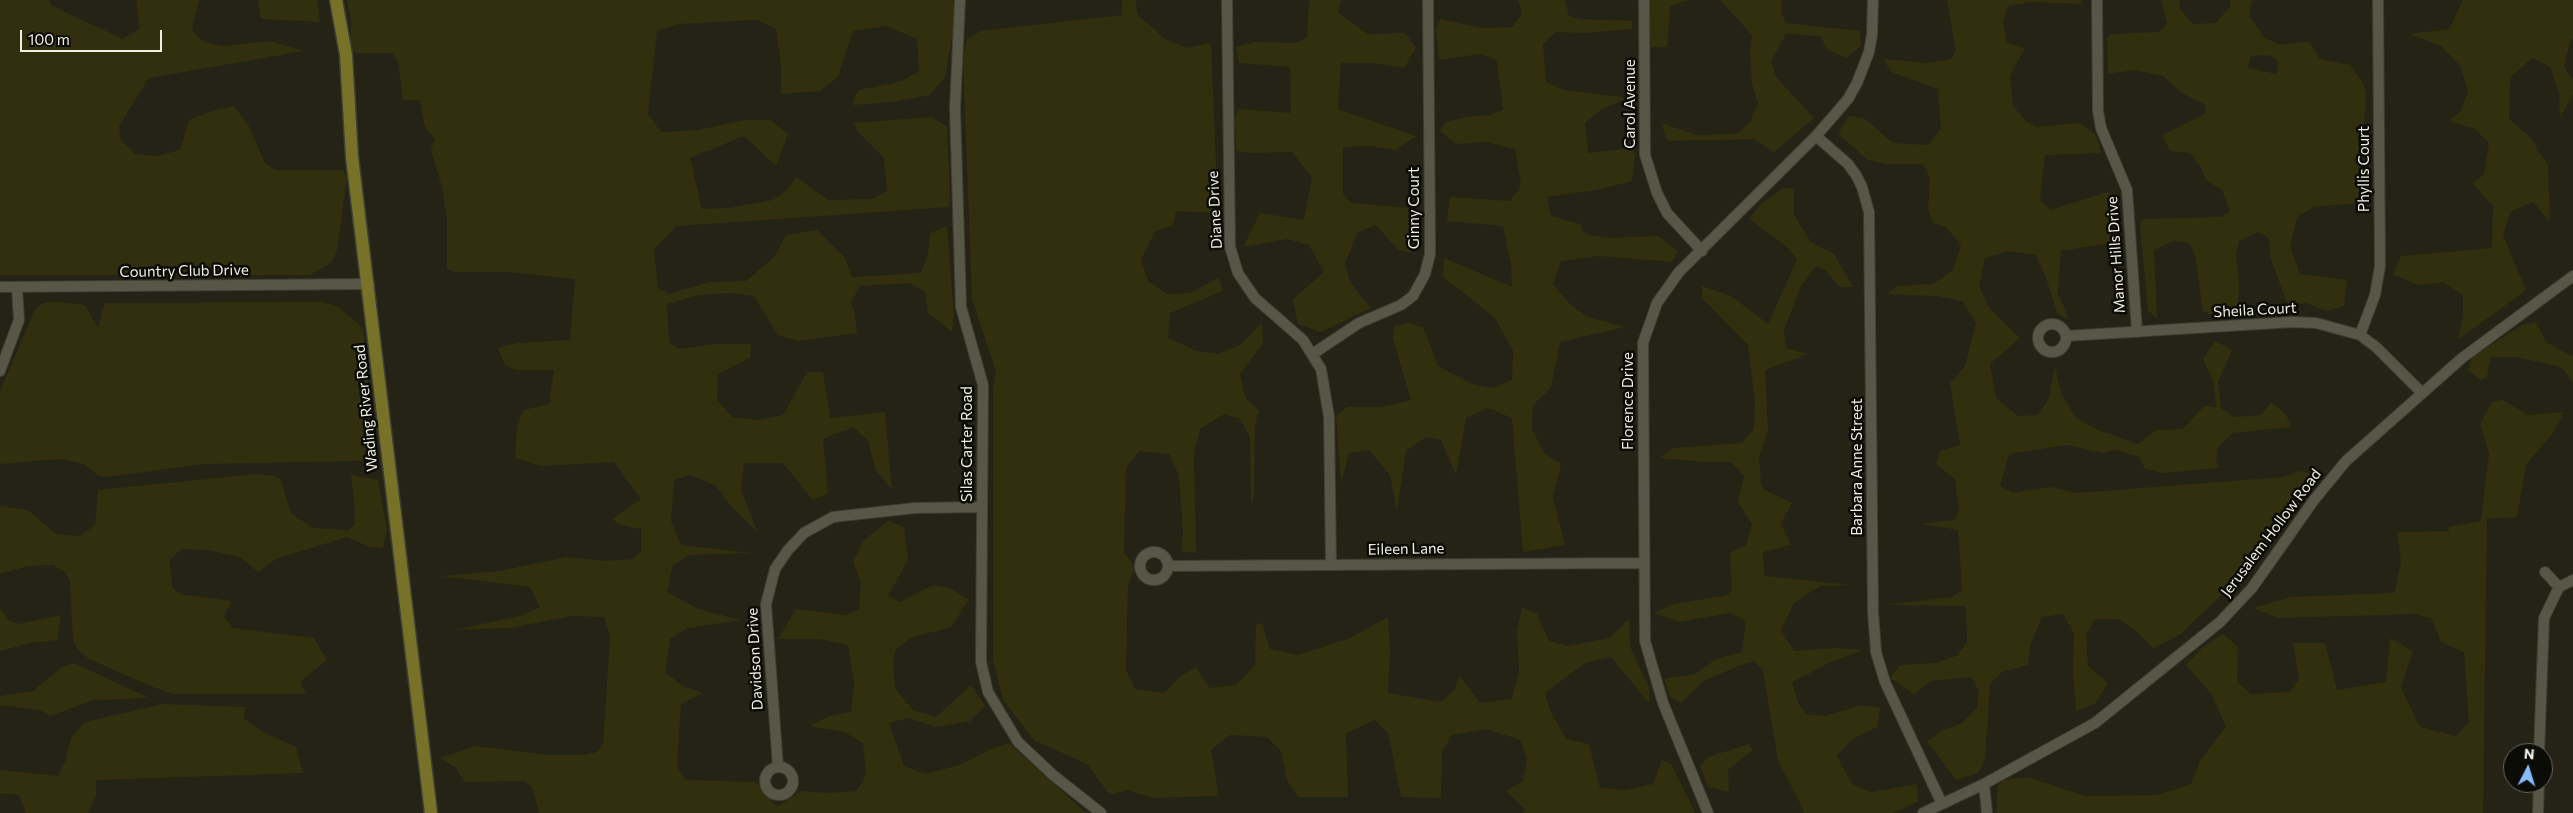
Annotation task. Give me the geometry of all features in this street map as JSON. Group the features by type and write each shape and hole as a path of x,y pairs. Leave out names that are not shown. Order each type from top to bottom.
{"main road":[{"name":"Wading River Road","path":"336,0 346,55 352,157 369,284 431,813"}],"street":[{"name":"Silas Carter Road","path":"960,0 955,108 962,306 983,385 981,662 988,692 1018,742 1053,775 1102,813"},
{"name":"Diane Drive","path":"1227,0 1228,230 1233,259 1238,273 1254,298 1293,329 1314,354 1321,369 1329,417 1330,565"},
{"name":"Ginny Court","path":"1314,354 1358,324 1401,305 1413,296 1424,274 1430,254 1428,0"},
{"name":"Carol Avenue","path":"1644,0 1645,155 1654,185 1667,213 1702,250"},
{"name":"Florence Drive","path":"1708,813 1663,703 1647,654 1643,563 1643,343 1647,325 1657,303 1679,272 1816,136 1848,99 1864,69 1872,35 1873,0"},
{"name":"Manor Hills Drive","path":"2097,0 2098,111 2102,128 2127,190 2137,332"},
{"name":"Phyllis Court","path":"2360,335 2376,295 2380,266 2378,0"},
{"name":"Barbara Anne Street","path":"1816,136 1852,170 1862,187 1869,212 1873,611 1876,652 1885,682 1942,804"},
{"name":"Jerusalem Hollow Road","path":"1923,813 1984,784 2095,723 2220,622 2252,588 2334,474 2462,358 2573,276"},
{"name":"Country Club Drive","path":"0,288 369,284"},
{"path":"0,371 19,320 17,288"},
{"name":"Sheila Court","path":"2066,336 2304,322 2360,335 2376,347 2422,393"},
{"name":"Davidson Drive","path":"778,767 766,604 775,569 788,550 804,533 834,517 937,507 982,507"},
{"name":"Eileen Lane","path":"1168,566 1643,563"},
{"path":"2546,572 2557,589"},
{"path":"2539,743 2543,630 2548,608 2557,589 2573,580"},
{"path":"1984,784 1987,813"},
{"path":"2538,813 2539,793"}],"shaded area":[{"path":"0,0 50,0 51,5 123,39 140,28 136,0 199,0 192,30 203,42 223,46 270,41 304,51 149,78 119,126 121,140 135,154 157,156 180,150 189,120 209,112 234,106 250,128 265,163 275,170 343,170 347,177 337,250 332,262 310,275 0,275"},
{"path":"258,0 317,0 320,22 261,19"},
{"path":"347,0 959,0 945,77 930,95 892,102 852,105 858,90 900,82 919,71 917,39 886,26 853,31 838,77 820,91 781,94 781,65 776,29 757,20 679,24 657,31 648,114 661,132 698,130 745,120 771,120 788,134 776,166 744,136 690,158 702,209 729,208 773,200 786,191 796,177 828,200 872,199 887,191 884,158 860,134 853,123 932,117 947,127 950,200 949,207 677,226 654,249 658,288 669,294 709,282 746,281 774,257 786,235 817,230 845,258 852,277 921,273 928,254 930,233 947,226 954,316 952,332 928,313 925,291 909,283 860,286 851,302 855,314 857,333 797,341 778,335 754,296 731,293 699,295 667,304 669,342 679,349 715,344 751,344 750,358 718,374 717,400 732,417 758,420 783,415 807,372 823,372 830,418 885,412 892,490 875,469 868,440 853,427 823,439 828,493 813,500 783,463 744,463 741,490 758,533 731,506 715,485 690,475 674,480 671,521 681,545 752,553 689,555 673,565 667,592 698,609 741,620 688,628 670,639 665,672 683,686 703,693 681,704 677,767 686,780 755,782 777,807 801,791 829,793 857,791 866,774 863,743 844,732 810,726 829,716 851,712 854,684 848,645 819,639 778,639 796,609 846,615 859,609 861,582 853,562 864,540 888,521 904,527 908,560 888,596 900,602 933,585 950,588 969,600 951,627 910,638 896,649 893,662 895,688 913,710 936,717 971,685 985,706 970,721 937,727 908,718 889,723 904,766 925,774 960,765 993,748 1009,743 1086,813 539,813 532,787 524,781 464,782 456,768 440,758 475,746 548,755 583,755 597,752 603,744 610,637 604,617 572,616 510,628 454,630 520,616 540,607 530,587 440,576 499,571 567,557 605,561 632,559 641,551 641,529 620,525 612,519 641,499 614,462 541,466 515,458 517,424 524,410 549,404 554,370 516,370 505,365 498,348 517,343 570,340 575,279 508,272 455,272 447,269 447,220 442,187 431,150 435,139 425,127 420,100 403,100 398,62 392,53 355,53 351,50 351,21"},
{"path":"1122,0 1136,0 1137,14 1165,39 1187,48 1211,43 1218,213 1176,211 1173,225 1155,232 1141,259 1148,281 1167,294 1190,293 1219,278 1223,291 1170,313 1168,338 1197,351 1218,354 1240,345 1262,323 1263,343 1240,374 1245,397 1259,411 1255,424 1254,493 1251,507 1250,438 1240,419 1224,414 1200,429 1194,453 1196,553 1181,551 1183,535 1180,488 1178,473 1169,454 1139,451 1126,468 1124,553 1135,567 1128,585 1126,670 1135,689 1164,693 1181,676 1196,667 1209,688 1236,685 1255,665 1256,625 1262,623 1270,649 1298,655 1348,639 1388,617 1390,650 1388,693 1441,702 1454,690 1460,676 1480,703 1512,699 1519,671 1517,632 1522,607 1537,614 1549,641 1568,646 1609,638 1629,619 1630,647 1649,687 1649,703 1611,657 1585,663 1545,693 1550,710 1566,739 1589,744 1600,788 1626,790 1653,784 1662,760 1672,765 1695,813 1522,813 1525,809 1506,791 1523,781 1527,761 1521,740 1486,729 1452,735 1442,752 1441,798 1401,797 1388,733 1375,720 1346,733 1348,797 1298,797 1287,780 1281,751 1267,737 1230,735 1211,750 1219,796 1153,798 1127,790 1110,795 1087,764 1035,741 1003,700 993,660 993,388 996,371 972,299 963,59 967,39 981,31 1122,15"},
{"path":"1309,0 1341,0 1338,13 1368,34 1405,33 1416,48 1404,68 1374,63 1341,63 1338,109 1416,136 1396,150 1370,146 1343,147 1343,194 1351,203 1411,208 1417,233 1411,253 1398,250 1376,225 1358,232 1345,263 1350,282 1371,308 1321,332 1298,324 1293,299 1324,272 1309,245 1287,239 1243,247 1260,213 1304,220 1312,178 1292,152 1250,153 1236,151 1235,118 1239,109 1291,113 1290,67 1239,63 1236,47 1255,42 1295,43 1307,38"},
{"path":"1518,0 1565,0 1569,16 1581,19 1632,21 1632,29 1585,33 1556,32 1543,44 1546,82 1564,90 1629,98 1602,109 1585,123 1588,153 1633,148 1635,157 1632,181 1596,190 1547,197 1551,216 1580,224 1585,234 1609,238 1658,236 1678,251 1672,262 1599,256 1561,261 1553,284 1570,304 1588,317 1625,327 1560,342 1551,388 1533,405 1532,429 1544,453 1561,464 1553,498 1565,545 1523,552 1512,418 1488,408 1466,418 1456,475 1441,440 1426,437 1406,451 1397,510 1390,475 1369,450 1349,453 1341,484 1336,416 1347,407 1382,407 1411,400 1393,339 1394,326 1410,323 1423,327 1438,366 1472,384 1494,388 1512,380 1513,350 1494,317 1443,277 1444,258 1512,287 1511,264 1503,226 1447,221 1450,197 1510,201 1521,185 1515,149 1486,142 1456,144 1440,131 1445,122 1466,117 1490,115 1503,110 1497,60 1480,54 1439,60 1436,31 1440,19 1481,28 1512,27 1522,14"},
{"path":"1647,0 1690,0 1670,6 1667,47 1651,47"},
{"path":"1720,0 1782,0 1781,12 1786,23 1860,31 1861,46 1846,58 1826,49 1821,36 1786,34 1771,61 1776,77 1814,118 1774,152 1754,139 1668,141 1661,123 1697,135 1737,134 1750,122 1758,104 1752,84 1750,52 1752,35"},
{"path":"1943,0 2082,0 2083,4 2031,2 2008,6 2003,22 2007,43 2025,48 2010,76 2013,106 2027,122 2036,127 2080,123 2096,135 2101,153 2045,155 2040,200 2050,210 2107,192 2118,195 2118,242 2061,251 2058,293 2069,320 2057,313 2046,278 2036,255 2007,251 1985,258 1979,286 1990,309 2020,338 1990,364 1996,398 2018,416 2038,415 2049,398 2055,366 2061,393 2076,418 2098,430 2138,444 2156,430 2183,429 2204,406 2216,407 2214,384 2203,359 2215,341 2232,350 2218,382 2221,408 2234,417 2261,415 2271,402 2286,414 2291,427 2233,433 2218,447 2216,463 2219,468 2163,473 2145,469 2139,457 2116,450 2102,453 2067,445 2009,454 2000,486 2013,493 2050,487 2077,493 2284,477 2299,471 2311,473 2314,480 2244,573 2180,635 2153,648 2136,631 2119,619 2095,619 2086,635 2088,666 2108,683 2095,704 2076,711 2073,672 2074,634 2063,614 2042,617 2030,646 2028,665 2002,672 1990,684 1985,759 1978,773 1956,780 1927,741 1943,730 1961,724 1977,708 1979,691 1971,677 1931,681 1914,694 1890,678 1900,665 1936,663 1956,656 1967,643 1966,606 1886,605 1952,597 1962,590 1958,530 1921,524 1955,520 1959,510 1955,479 1936,464 1940,451 1960,445 1950,383 1965,366 1976,323 1962,301 1936,296 1887,294 1897,286 1933,284 1953,270 1961,246 1946,227 1933,223 1928,209 1930,178 1923,164 1885,164 1868,160 1838,134 1849,116 1864,118 1893,143 1929,145 1941,127 1938,89 1891,72 1883,59 1927,63 1951,59 1956,51 1947,1"},
{"path":"2158,0 2179,0 2180,9 2193,24 2216,23 2230,6 2230,0 2252,0 2249,15 2264,37 2280,45 2309,41 2320,59 2350,65 2363,83 2366,95 2359,203 2314,207 2297,217 2290,247 2300,274 2347,280 2344,306 2326,311 2306,303 2288,305 2271,260 2269,238 2258,232 2239,241 2236,254 2239,282 2238,307 2213,315 2203,311 2195,255 2189,243 2174,241 2154,250 2157,318 2148,311 2140,225 2142,219 2222,217 2230,211 2222,190 2206,180 2201,167 2190,153 2170,151 2162,135 2206,113 2204,104 2180,92 2163,76 2134,70 2108,74 2107,38 2111,34 2160,32 2167,23 2162,2","holes":["2251,56 2272,56 2278,61 2277,74 2247,68"]},
{"path":"2463,0 2573,0 2573,39 2570,41 2564,67 2573,81 2573,94 2560,118 2559,93 2550,67 2532,58 2510,78 2509,119 2530,137 2548,165 2550,222 2533,202 2510,212 2503,235 2526,290 2458,340 2463,315 2463,295 2443,282 2418,285 2393,274 2401,256 2492,248 2493,206 2472,183 2484,175 2489,143 2475,129 2449,121 2461,111 2468,91 2460,66 2441,46 2409,34 2449,29"},
{"path":"1783,188 1794,189 1794,215 1811,242 1834,254 1853,287 1839,287 1826,270 1816,266 1801,286 1784,330 1786,348 1808,354 1765,370 1768,431 1759,456 1761,484 1765,490 1792,503 1781,523 1791,545 1763,552 1764,576 1851,585 1820,586 1794,603 1781,630 1794,651 1837,648 1862,650 1827,664 1792,682 1798,703 1806,714 1825,716 1861,705 1880,708 1877,727 1851,740 1837,756 1852,784 1871,792 1917,784 1918,802 1892,813 1805,813 1778,760 1763,671 1754,660 1705,680 1681,703 1670,697 1664,679 1695,674 1716,659 1742,652 1746,621 1730,613 1679,622 1654,613 1673,604 1729,595 1732,589 1730,553 1746,545 1752,524 1738,502 1744,476 1731,462 1659,458 1673,448 1742,443 1754,429 1755,401 1748,345 1702,298 1702,286 1731,296 1768,324 1797,259 1786,246 1749,219 1760,205"},
{"path":"59,302 85,305 98,328 105,303 322,302 337,306 363,328 376,457 372,460 354,461 205,464 106,477 99,476 84,464 60,459 0,464 0,391 35,310 43,303"},
{"path":"2536,322 2546,342 2573,357 2573,383 2561,367 2516,357 2491,357 2487,376 2481,381 2468,370 2472,357 2522,325"},
{"path":"2503,400 2528,415 2564,412 2553,433 2526,465 2517,517 2487,519 2483,813 1997,813 1997,787 2004,780 2028,777 2085,796 2157,795 2191,784 2200,761 2226,726 2211,694 2186,665 2203,647 2223,634 2238,647 2237,682 2251,694 2289,692 2299,679 2293,643 2325,643 2337,690 2386,682 2390,638 2413,651 2401,688 2420,727 2456,736 2469,722 2464,652 2441,642 2432,619 2415,614 2278,618 2253,608 2292,597 2394,593 2401,562 2397,532 2449,531 2448,527 2481,521 2489,453 2480,424 2492,402"},
{"path":"257,474 275,476 281,480 291,513 313,528 349,530 354,525 355,510 351,475 378,480 387,530 383,548 370,547 347,537 276,559 258,572 240,557 208,550 181,549 170,560 172,587 179,594 232,601 224,616 232,628 314,638 327,660 300,682 306,694 173,694 153,687 89,659 78,650 73,640 70,582 66,573 53,565 28,566 0,574 0,506 28,510 56,534 79,536 95,525 98,490"},
{"path":"0,608 9,621 19,624 61,615 57,640 30,643 0,651"},
{"path":"74,663 149,698 94,700 50,716 40,710 0,705 0,696 33,691 62,667"},
{"path":"163,704 246,707 243,718 263,732 296,747 303,773 96,780 96,796 88,813 26,813 19,795 0,793 0,770 58,776 65,762 71,738 85,722"},
{"path":"1749,744 1753,750 1728,770 1729,792 1708,787 1700,766 1708,757"}]}
